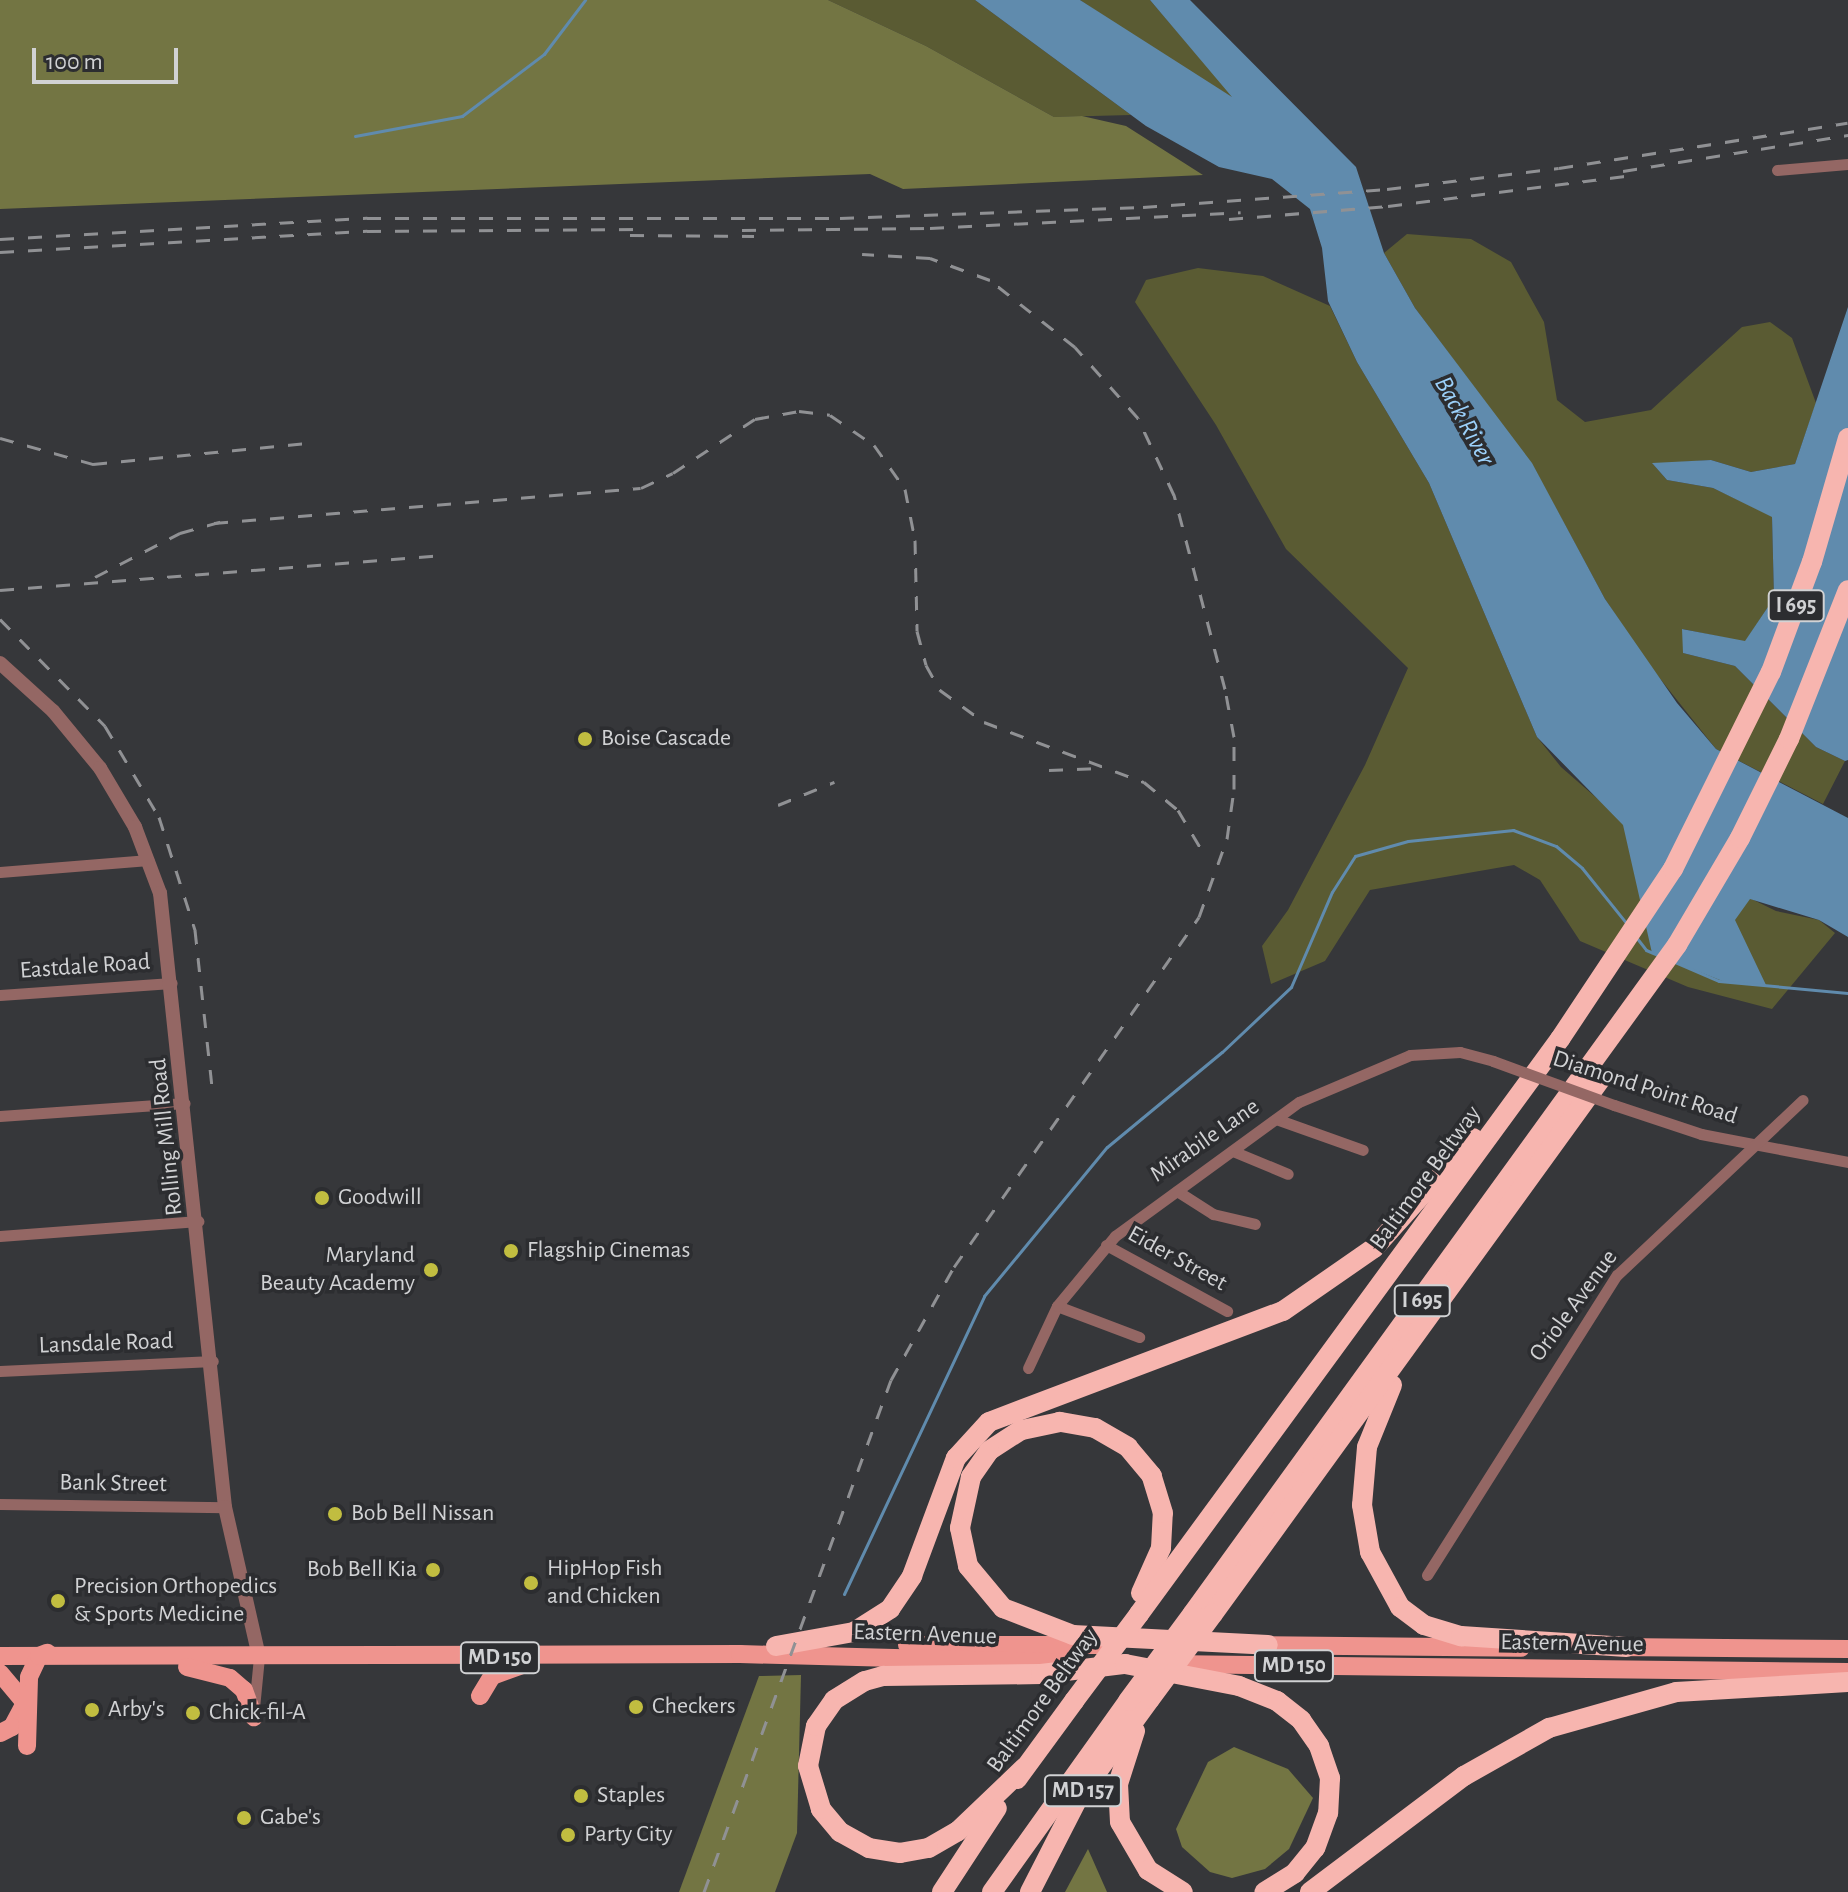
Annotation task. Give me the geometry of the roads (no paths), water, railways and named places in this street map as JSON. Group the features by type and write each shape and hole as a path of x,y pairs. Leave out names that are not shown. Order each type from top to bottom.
{"highway":[{"name":"Baltimore Beltway","path":"942,1892 1025,1767 1134,1614 1560,1039 1673,869 1750,721 1791,622 1848,438"},
{"name":"I 695","path":"992,1892 1128,1701 1203,1614 1654,990 1740,838 1789,739 1848,590"},
{"path":"1627,1647 1442,1632 1400,1607 1378,1575 1362,1505 1367,1447 1386,1396 1468,1265 1654,990"},
{"path":"776,1646 854,1632 890,1609 912,1576 956,1458 989,1422 1032,1402 1257,1324 1351,1267 1402,1219 1560,1039"},
{"path":"1203,1614 1468,1265"},
{"path":"1134,1614 1155,1567 1163,1531 1160,1496 1141,1461 1111,1435 1060,1422 1021,1430 989,1451 968,1485 960,1528 968,1566 1003,1608 1073,1635 1268,1645"},
{"name":"MD 157","path":"1030,1892 1078,1798 1150,1699 1203,1614"},
{"path":"1025,1767 958,1831 928,1848 900,1853 869,1848 829,1822 814,1795 808,1766 812,1738 824,1713 865,1681 1041,1674 1125,1664 1259,1692 1291,1711 1311,1732 1330,1778 1328,1813 1306,1861 1265,1892"},
{"path":"1310,1892 1464,1776 1549,1728 1609,1707 1676,1692 1848,1682"},
{"path":"1150,1699 1123,1762 1120,1822 1148,1870 1183,1892"},
{"path":"934,1892 966,1853"}],"main road":[{"name":"Eastern Avenue","path":"0,1644 81,1651 560,1657 892,1656 1125,1664 1848,1672"},
{"name":"Eastern Avenue","path":"258,1652 776,1646 1268,1645 1848,1649"},
{"path":"0,1656 39,1656 81,1651 212,1669 244,1690 254,1717"},
{"path":"0,1733 12,1727 25,1703 39,1656"},
{"path":"480,1696 484,1683 501,1670 560,1657"},
{"path":"1612,1669 1647,1661 1848,1660"},
{"path":"0,1673 25,1703 27,1746"}],"street":[{"path":"1777,170 1848,164"},
{"name":"Rolling Mill Road","path":"0,663 53,711 100,768 149,860 160,893 213,1361 225,1507 258,1652"},
{"path":"0,872 149,860"},
{"name":"Eastdale Road","path":"0,995 172,983"},
{"name":"Mirabile Lane","path":"1028,1368 1057,1306 1106,1245 1143,1211 1235,1152 1299,1102 1397,1059 1427,1052 1477,1056"},
{"name":"Diamond Point Road","path":"1477,1056 1701,1134 1848,1162"},
{"name":"Oriole Avenue","path":"1427,1575 1607,1288 1803,1100"},
{"path":"0,1116 185,1103"},
{"path":"1276,1119 1363,1150"},
{"path":"1235,1152 1288,1174"},
{"path":"1177,1191 1190,1204 1255,1224"},
{"path":"0,1236 198,1221"},
{"name":"Eider Street","path":"1106,1245 1227,1311"},
{"path":"1057,1306 1139,1337"},
{"name":"Lansdale Road","path":"0,1371 213,1361"},
{"name":"Bank Street","path":"0,1504 225,1507"},
{"path":"254,1717 258,1652"}],"water":[{"name":"Back River","path":"975,0 1080,0 1232,97 1150,0 1190,0 1356,167 1384,253 1415,308 1532,463 1605,599 1677,703 1716,749 1848,818 1848,937 1819,920 1750,899 1735,920 1766,985 1725,982 1652,953 1623,825 1537,737 1429,483 1357,362 1328,301 1322,248 1310,209 1272,179 1219,167 1146,126"},
{"path":"1848,307 1848,760 1845,761 1816,747 1735,666 1683,653 1682,629 1745,641 1774,598 1772,517 1713,488 1667,480 1652,463 1711,460 1751,472 1795,464"}],"waterway":[{"path":"355,136 462,116 544,54 585,0"},
{"path":"844,1594 984,1296 1107,1147 1222,1052 1291,987 1332,892 1355,856 1408,841 1513,830 1556,846 1582,868 1627,924"},
{"path":"1636,937 1646,950 1660,956"},
{"path":"1675,962 1719,981 1848,993"}],"railway":[{"path":"0,239 367,218 840,218 1143,207 1387,189 1559,168 1848,123"},
{"path":"1623,171 1848,135"},
{"path":"1229,219 1388,206 1635,175"},
{"path":"742,230 930,228 1241,212"},
{"path":"0,252 367,231 642,229"},
{"path":"630,235 754,236"},
{"path":"704,1892 891,1380 954,1267 1199,917 1227,839 1234,789 1234,737 1225,689 1174,495 1138,418 1075,347 990,280 930,258 862,254"},
{"path":"214,523 641,488 673,473 755,419 799,411 830,415 874,445 905,489 915,540 917,631 926,665 940,690 984,722 1144,782 1178,810 1200,847"},
{"path":"0,438 93,464 307,443"},
{"path":"95,577 180,533 223,521"},
{"path":"0,590 444,555"},
{"path":"0,619 105,726 159,817 195,930 212,1087"},
{"path":"1049,770 1101,768"},
{"path":"778,805 834,782"}],"place":[{"name":"Boise Cascade","path":"585,739"},
{"name":"Goodwill","path":"322,1198"},
{"name":"Flagship Cinemas","path":"511,1251"},
{"name":"Maryland Beauty Academy","path":"431,1270"},
{"name":"Bob Bell Nissan","path":"335,1514"},
{"name":"Bob Bell Kia","path":"433,1570"},
{"name":"HipHop Fish and Chicken","path":"531,1583"},
{"name":"Precision Orthopedics & Sports Medicine","path":"58,1601"},
{"name":"Checkers","path":"636,1707"},
{"name":"Arby's","path":"92,1710"},
{"name":"Chick-fil-A","path":"193,1713"},
{"name":"Staples","path":"581,1796"},
{"name":"Gabe's","path":"244,1818"},
{"name":"Party City","path":"568,1835"}]}
